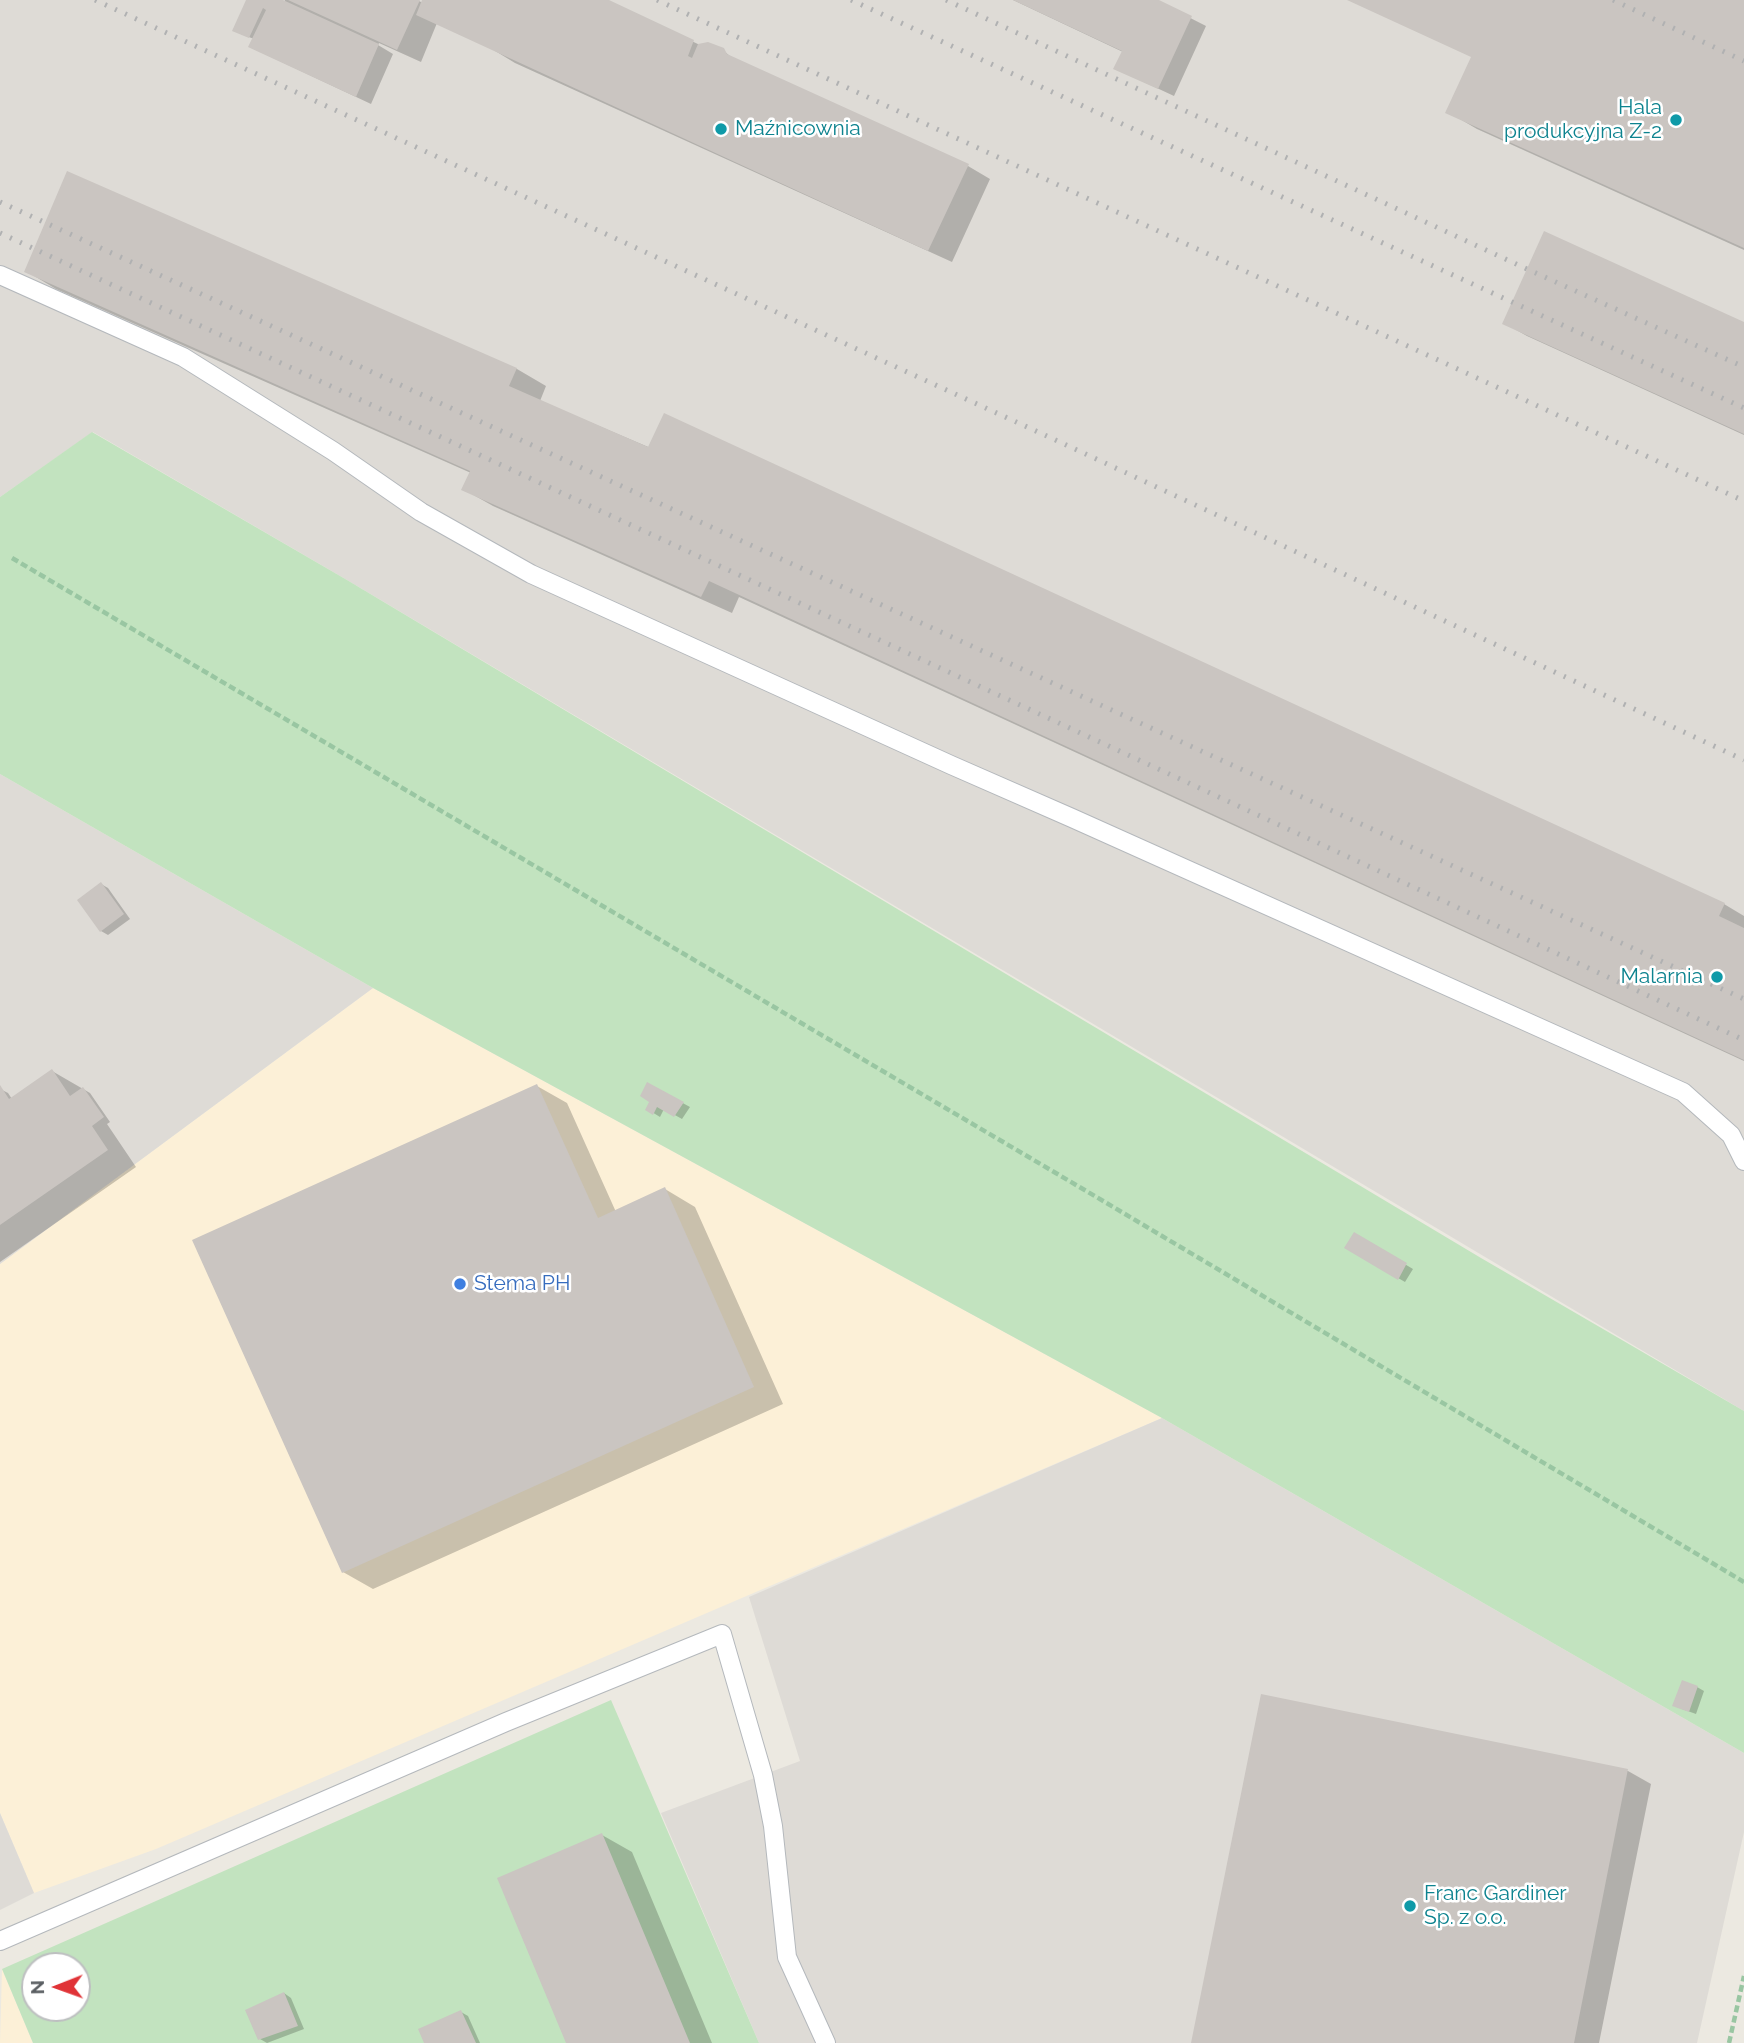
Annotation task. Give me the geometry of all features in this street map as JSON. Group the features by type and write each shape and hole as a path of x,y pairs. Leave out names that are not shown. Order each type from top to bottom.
{"lane":[{"path":"0,275 183,357 334,451 421,512 531,574 1683,1092 1731,1135 1744,1161"},
{"path":"0,1941 506,1722 722,1634 763,1775 773,1826 787,1957 826,2043"}],"path":[{"path":"12,558 1744,1582"},
{"path":"1729,2043 1744,1976"}],"shaded area":[{"path":"0,0 1744,0 1744,1411 347,580 93,432 0,497"},
{"path":"0,774 373,988 0,1264"},
{"path":"373,988 1162,1418 156,1849 34,1893 0,1813 0,1264"},
{"name":"Franc Gardiner Sp. z o.o.","path":"1162,1418 1744,1753 1744,1832 1697,2043 759,2043 661,1813 800,1761 749,1597"},
{"path":"0,1813 34,1893 0,1910"},
{"path":"2,1969 21,2014 21,2022 24,2022 33,2043 0,2043"}],"green space":[{"path":"92,432 347,580 1481,1258 1744,1411 1744,1753 1162,1418 373,988 0,774 0,497"},
{"path":"611,1700 759,2043 33,2043 24,2022 91,2022 91,1952 40,1952"},
{"path":"21,1961 21,2014 2,1969"}],"building":[{"path":"246,0 283,0 379,44 356,97 248,47 266,10 263,8 249,38 232,31"},
{"path":"288,0 420,0 397,50"},
{"path":"422,0 609,0 694,40 688,56 692,58 698,44 708,42 724,48 727,54 969,164 928,251 416,15"},
{"path":"1013,0 1159,0 1192,16 1158,89 1113,69 1122,51"},
{"name":"Hala produkcyjna Z-2","path":"1347,0 1744,0 1744,248 1445,113 1471,57"},
{"path":"67,171 517,368 509,386 648,447 664,413 1725,903 1719,916 1744,928 1744,1060 709,581 701,597 461,490 470,471 24,272"},
{"path":"1544,231 1744,322 1744,434 1502,324"},
{"path":"101,882 124,914 100,932 77,900"},
{"path":"52,1069 70,1096 83,1087 104,1117 92,1126 108,1150 0,1225 0,1085 9,1099"},
{"path":"647,1082 684,1102 674,1117 657,1107 653,1115 645,1110 649,1102 640,1096"},
{"name":"Stema PH","path":"537,1084 598,1218 665,1187 754,1387 342,1573 192,1240"},
{"path":"1354,1232 1407,1263 1398,1280 1344,1248"},
{"path":"1682,1680 1698,1686 1689,1712 1672,1706"},
{"name":"Franc Gardiner Sp. z o.o.","path":"1261,1694 1628,1769 1574,2043 1191,2043"},
{"path":"602,1833 690,2043 566,2043 497,1878"},
{"path":"284,1992 298,2026 258,2040 245,2010"},
{"path":"461,2010 476,2043 424,2043 418,2029"}],"railway":[{"path":"95,0 1049,437 1744,760"},
{"path":"657,0 1744,501"},
{"path":"851,0 1744,408"},
{"path":"946,0 1744,367"},
{"path":"1613,0 1744,61"},
{"path":"0,202 1744,999"},
{"path":"0,233 1744,1040"}],"place":[{"name":"Hala produkcyjna Z-2","path":"1676,120"},
{"name":"Maźnicownia","path":"721,129"},
{"name":"Malarnia","path":"1717,977"},
{"name":"Stema PH","path":"460,1284"},
{"name":"Franc Gardiner Sp. z o.o.","path":"1410,1906"}]}
